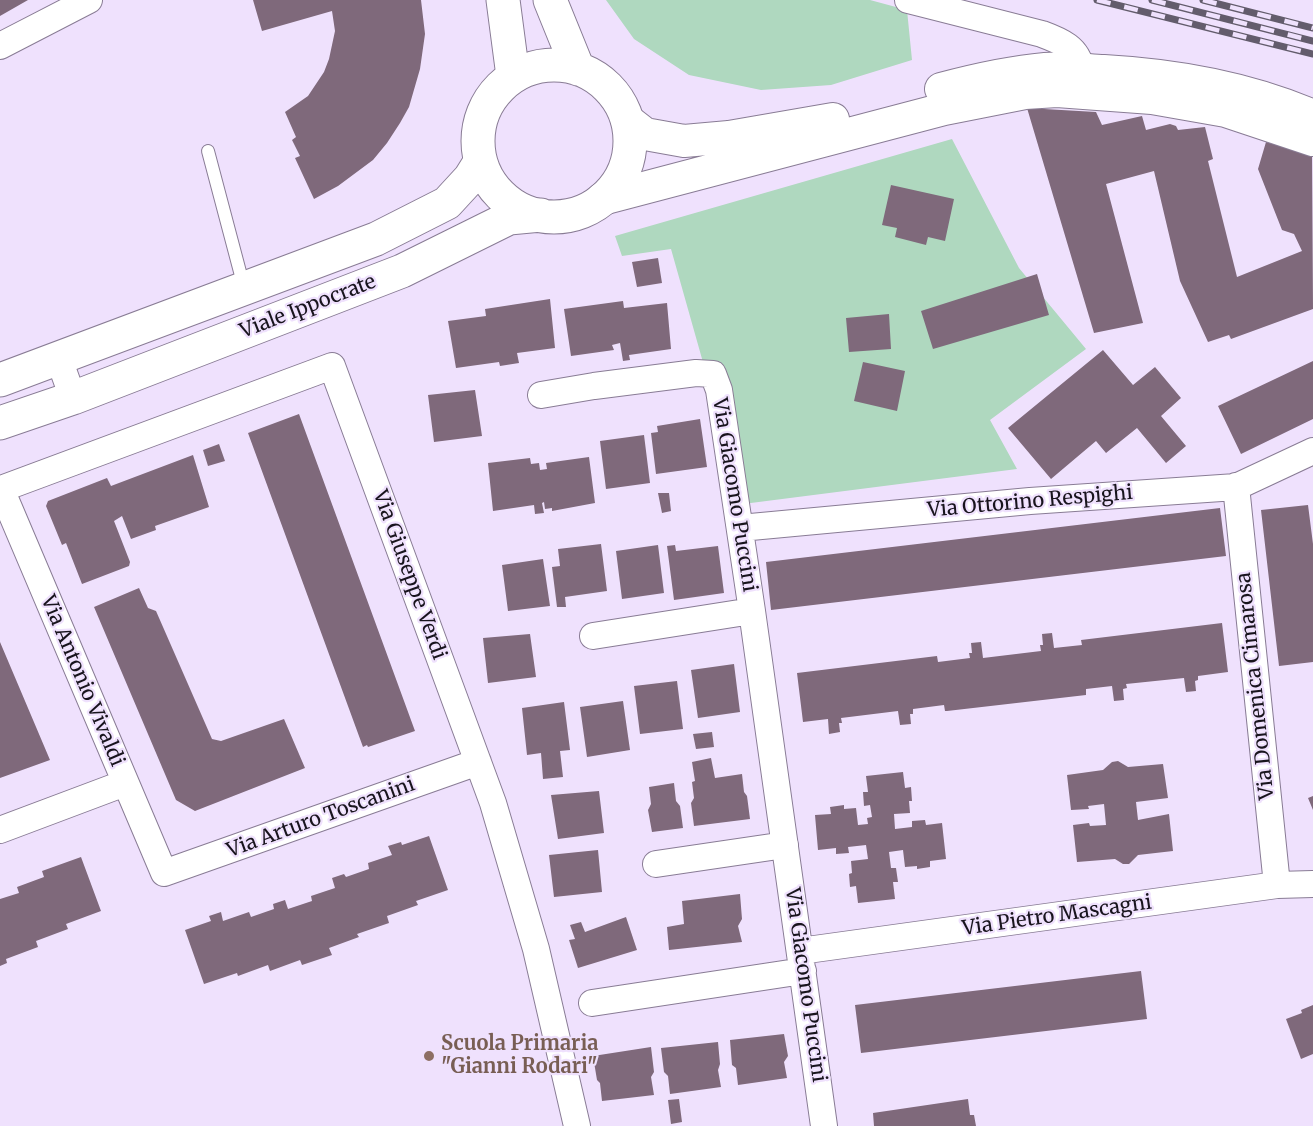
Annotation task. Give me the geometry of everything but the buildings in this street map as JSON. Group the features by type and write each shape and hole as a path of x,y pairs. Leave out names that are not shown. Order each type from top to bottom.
{"main road":[{"path":"503,0 513,76"},
{"path":"550,0 578,69"},
{"path":"544,65 560,65 578,69 595,77 620,103 627,120 630,142 627,163 617,183 602,199 584,210 562,216 541,215 520,209 503,198 489,181 480,162 478,138 482,114 495,92 513,76 544,65"},
{"name":"Viale Ippocrate","path":"0,380 376,238 447,203 470,178 480,162"},
{"name":"Viale Ippocrate","path":"0,423 73,398 402,271 509,218 541,215"}],"street":[{"path":"0,46 89,0"},
{"path":"908,0 1064,41 1079,58 1081,69"},
{"path":"627,120 645,134 684,141 729,137 835,119 964,83 1047,68 1151,73 1216,84 1290,106 1313,116"},
{"path":"602,199 944,109 1025,93 1056,91 1152,98 1226,111 1313,140"},
{"path":"59,359 73,398"},
{"name":"Via Giuseppe Verdi","path":"1,489 332,366 493,803 537,949 577,1126"},
{"name":"Via Giacomo Puccini","path":"541,395 684,374 713,374 719,390 740,528 824,1126"},
{"name":"Via Ottorino Respighi","path":"740,528 1030,501 1236,486 1313,451"},
{"name":"Via Domenica Cimarosa","path":"1236,486 1277,885"},
{"name":"Via Antonio Vivaldi","path":"1,489 164,873"},
{"name":"Via Giacomo Puccini","path":"593,636 752,611"},
{"name":"Via Arturo Toscanini","path":"164,873 478,762"},
{"path":"0,830 126,783"},
{"path":"656,864 785,845"},
{"name":"Via Pietro Mascagni","path":"592,1003 802,961 1277,885 1313,884"}],"lane":[{"path":"208,151 244,288"}],"green space":[{"path":"606,0 870,0 907,10 912,60 831,85 761,90 689,75 634,39"},
{"path":"952,139 1019,268 1086,349 990,420 1017,469 743,504 671,249 622,256 615,236"}],"railway":[{"path":"1097,0 1313,54"},
{"path":"1152,0 1313,41"},
{"path":"1203,0 1313,28"}],"place":[{"name":"Scuola Primaria \"Gianni Rodari\"","path":"429,1056"}]}
